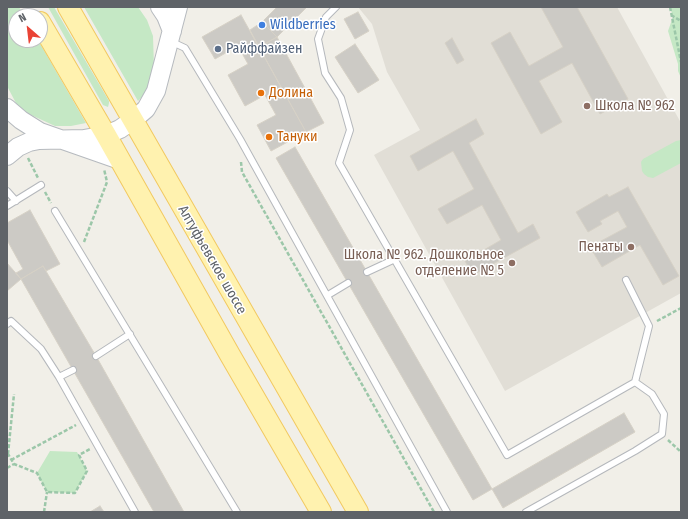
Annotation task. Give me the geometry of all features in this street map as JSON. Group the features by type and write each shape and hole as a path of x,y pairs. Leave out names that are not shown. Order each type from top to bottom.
{"main road":[{"name":"Алтуфьевское шоссе","path":"68,7 358,512"},
{"path":"160,7 171,36"},
{"path":"7,156 18,147 38,140 84,139 106,135 120,129 146,109 156,91 178,7"},
{"path":"48,36 106,135 112,164 230,355 321,512"},
{"path":"7,108 21,120 40,132 61,140 112,164"}],"lane":[{"path":"336,7 326,17 318,39 325,73 341,98 350,130 339,162 507,455 635,382 650,326 626,280"},
{"path":"171,36 185,48 240,139 328,295 447,512"},
{"path":"7,206 41,185"},
{"path":"7,191 16,201"},
{"path":"55,211 237,512"},
{"path":"367,272 395,258"},
{"path":"328,295 348,283"},
{"path":"7,324 11,321 40,349 59,377 135,512"},
{"path":"96,356 130,334"},
{"path":"59,377 73,370"},
{"path":"526,512 635,451 662,434 664,414 652,394 635,382"}],"path":[{"path":"670,7 670,15 681,62"},
{"path":"670,15 681,21"},
{"path":"240,139 242,172 434,512"},
{"path":"80,253 107,182 112,164"},
{"path":"650,326 681,308"},
{"path":"14,394 8,454 14,464 37,473 47,492 44,512"},
{"path":"11,460 84,421"},
{"path":"662,434 681,452"},
{"path":"47,492 74,493 87,471 79,455"},
{"path":"7,468 14,464"}],"shaded area":[{"path":"358,7 617,7 681,123 681,293 505,391 374,155 420,130 387,72 372,24"}],"green space":[{"path":"7,7 19,7 8,8 8,48 43,48 86,123 71,126 55,126 29,114 17,105 7,86"},
{"path":"48,7 54,7 109,101 108,107 103,105"},
{"path":"84,7 138,7 147,20 153,36 154,67 149,86 138,101"},
{"path":"670,7 681,7 681,78 668,31 673,17"},
{"path":"681,140 681,163 653,178 644,174 642,171 641,162 643,159 676,141"},
{"path":"50,451 77,452 87,471 75,493 47,492 37,473"}],"building":[{"path":"277,7 307,7 277,37 262,22"},
{"path":"541,7 577,7 628,99 600,114 572,63 539,81 562,122 541,134 491,43 510,32 529,66 563,47"},
{"path":"358,12 369,31 355,39 344,19"},
{"path":"241,15 306,132 271,151 257,125 276,115 265,95 245,106 228,75 248,64 238,46 215,59 202,37"},
{"path":"262,22 277,37 259,47 250,30"},
{"path":"277,37 324,123 306,132 259,47"},
{"path":"452,38 464,60 457,64 445,43"},
{"path":"355,44 379,80 358,93 335,57"},
{"path":"476,119 484,134 469,143 518,233 533,224 540,238 473,275 465,261 501,240 482,205 447,224 438,209 474,189 453,151 418,171 410,156"},
{"path":"295,147 492,489 473,500 276,158"},
{"path":"628,187 679,276 663,285 640,245 602,267 590,247 627,227 618,211 600,221 602,224 588,232 576,212 607,194 609,197"},
{"path":"30,210 60,264 46,271 43,266 21,279 16,273 23,269 7,240 7,223"},
{"path":"7,263 21,279 7,291"},
{"path":"43,266 96,356 184,512 154,512 21,279"},
{"path":"624,413 635,432 503,508 492,489"},
{"path":"100,506 104,512 90,512"}],"place":[{"name":"Wildberries","path":"262,25"},
{"name":"Райффайзен","path":"218,49"},
{"name":"Долина","path":"261,93"},
{"name":"Школа № 962","path":"587,106"},
{"name":"Тануки","path":"269,137"},
{"name":"Пенаты","path":"631,247"},
{"name":"Школа № 962. Дошкольное отделение № 5","path":"512,263"}]}
